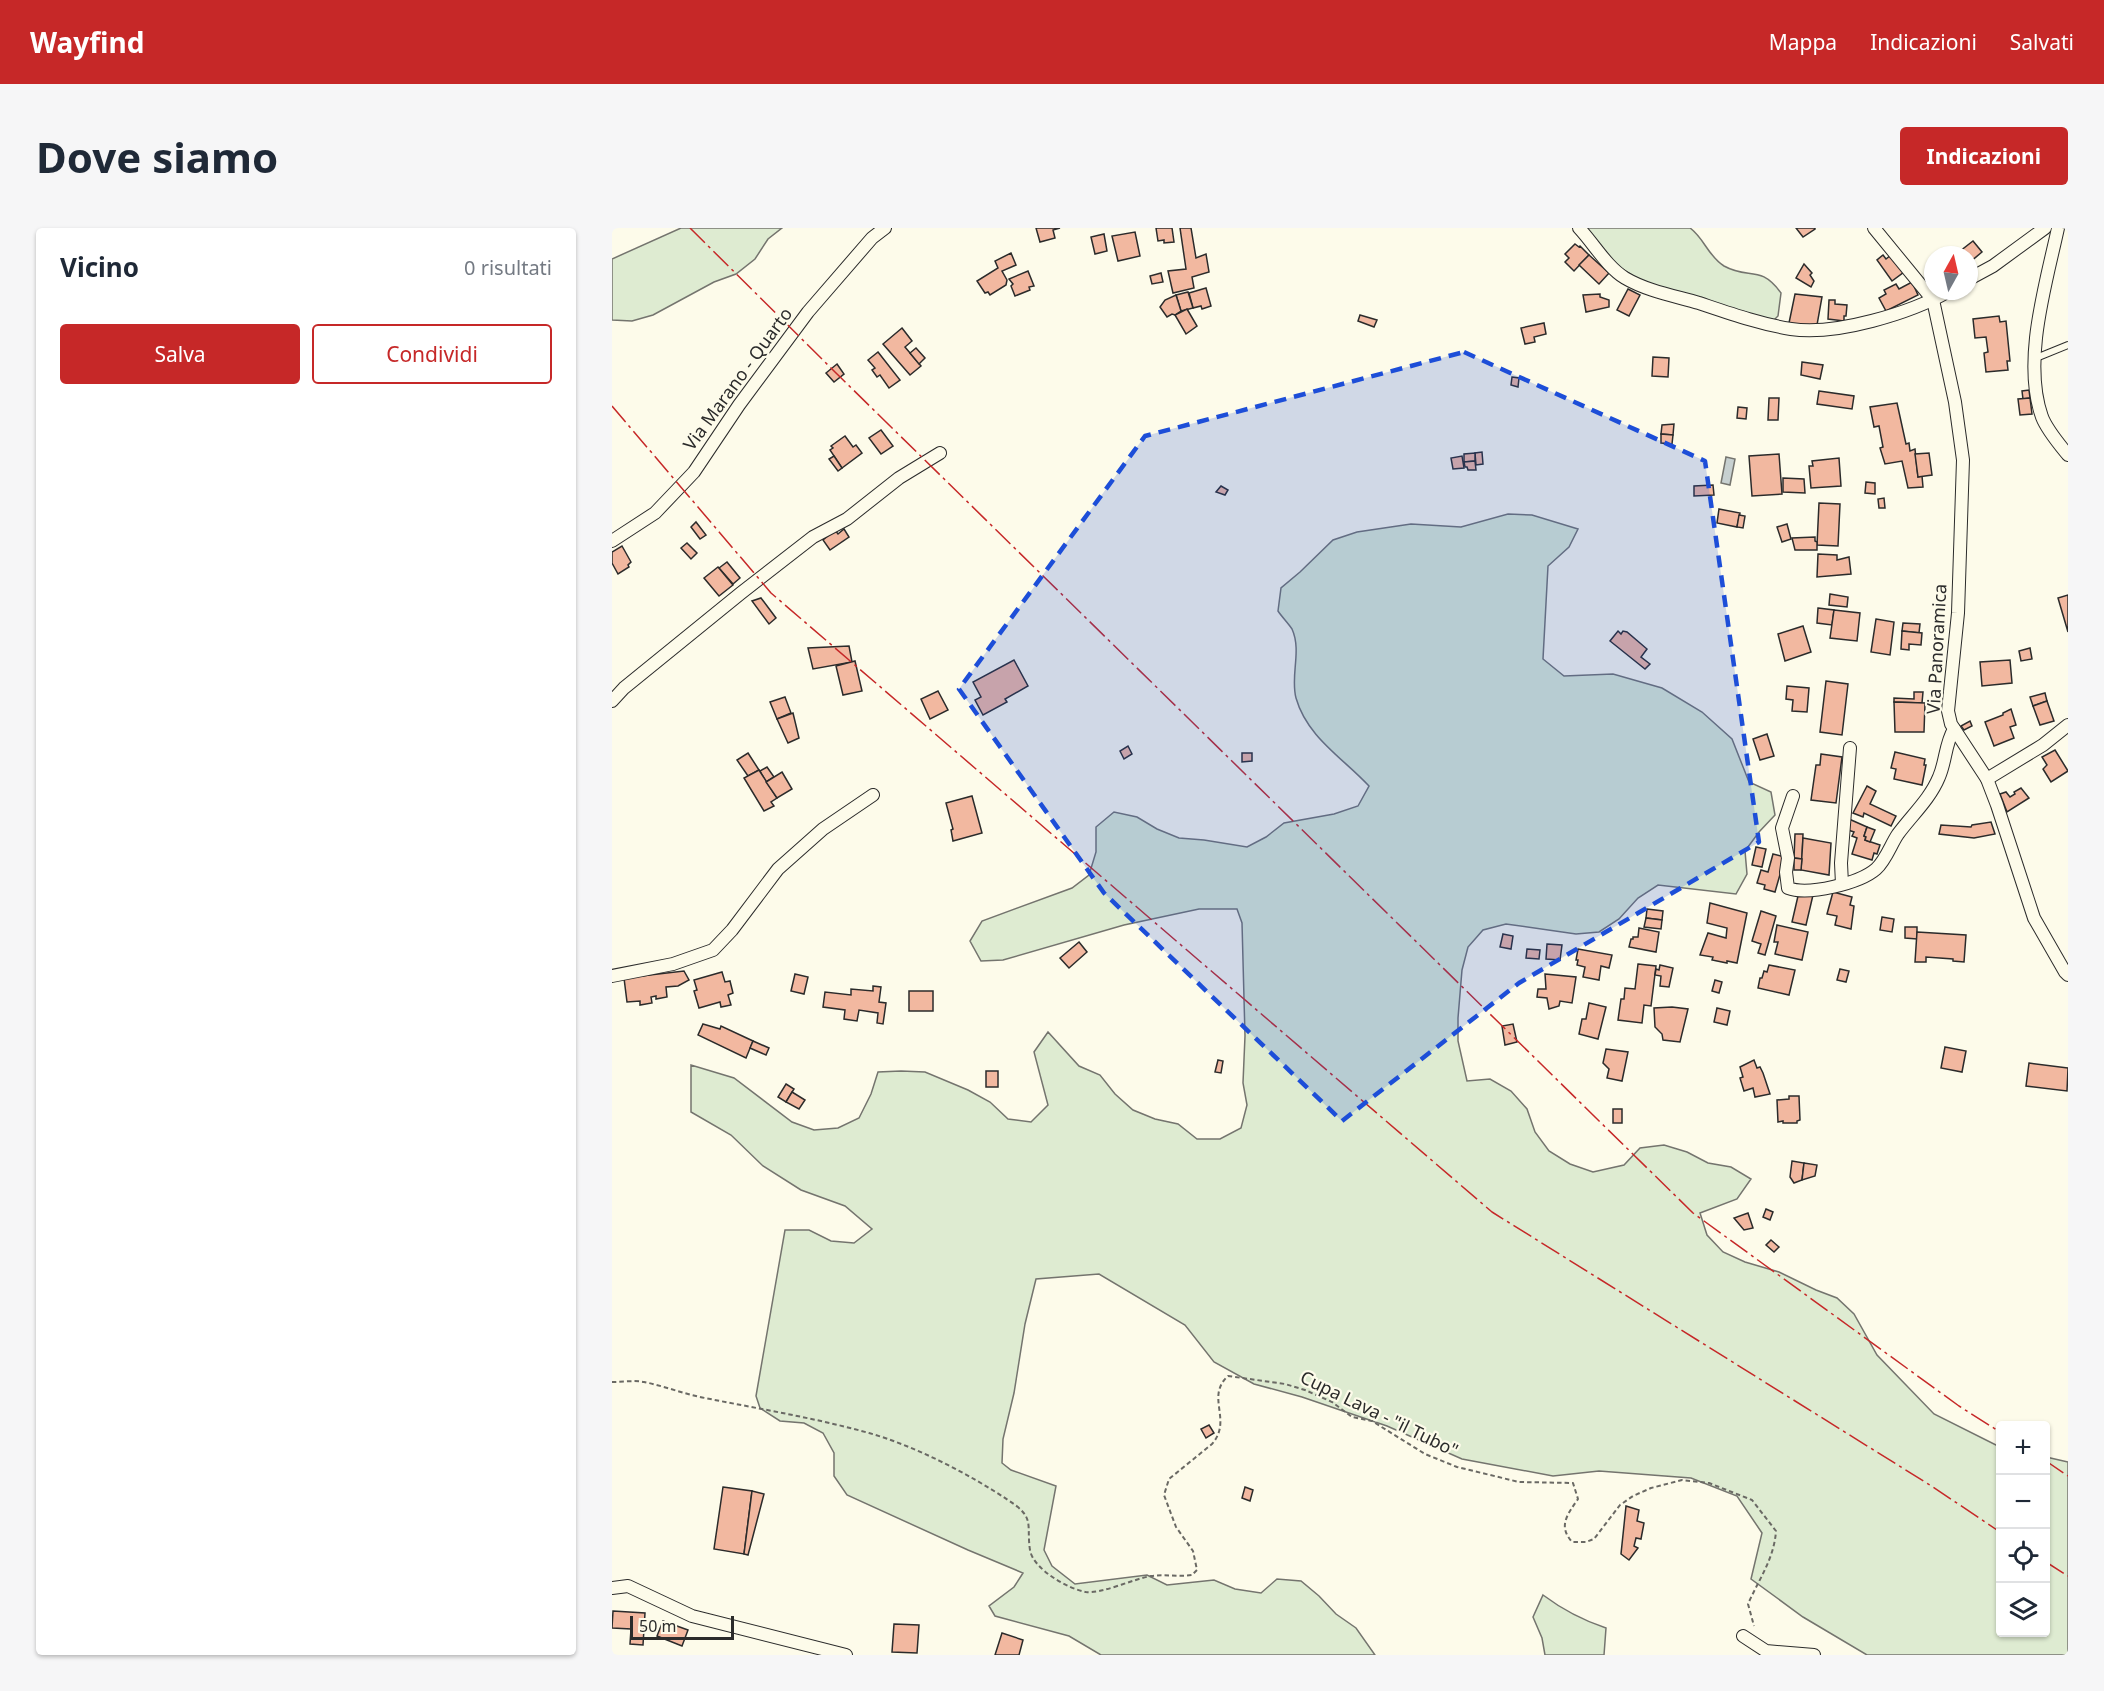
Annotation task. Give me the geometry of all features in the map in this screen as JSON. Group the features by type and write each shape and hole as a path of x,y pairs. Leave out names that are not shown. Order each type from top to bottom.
{"street":[{"name":"Via Marano - Quarto","path":"612,541 655,513 694,472 739,405 808,312 872,238 885,228"},
{"path":"1579,228 1613,268 1625,278 1667,294 1792,329 1833,329 1881,318 1933,300"},
{"path":"1874,228 1924,289"},
{"path":"1978,274 1993,266 2045,228"},
{"path":"2058,228 2039,315 2035,358 2037,397 2043,418 2068,455"},
{"name":"Via Panoramica","path":"1933,300 1955,402 1963,460 1958,613 1948,711 1954,729 1987,779 2034,918 2064,972 2068,975"},
{"path":"612,701 633,680 813,537 848,519 899,478 940,453"},
{"path":"1987,779 2043,745 2068,725"},
{"path":"1793,796 1782,833 1788,858 1786,872 1788,888 1811,892 1866,875 1881,864 1898,834 1937,782 1948,738 1954,729"},
{"path":"1842,884 1841,863 1850,748"},
{"path":"612,976 673,964 713,950 732,930 778,869 823,829 873,795"},
{"path":"612,1588 628,1586 692,1616 846,1655"},
{"path":"1743,1636 1766,1651 1814,1655"}],"lane":[{"path":"2035,358 2068,345"}],"path":[{"name":"Cupa Lava - \"il Tubo\"","path":"612,1382 641,1382 704,1398 792,1414 870,1434 918,1451 1010,1501 1027,1516 1030,1552 1040,1568 1057,1580 1086,1592 1155,1575 1177,1577 1192,1575 1197,1570 1193,1551 1176,1527 1164,1495 1169,1479 1219,1436 1221,1417 1217,1399 1219,1387 1228,1376 1285,1384 1332,1402 1352,1417 1372,1421 1425,1454 1457,1467 1519,1482 1573,1483 1578,1499 1564,1523 1564,1530 1572,1542 1586,1542 1594,1539 1620,1505 1651,1488 1682,1480 1709,1483 1752,1500 1776,1531 1774,1549 1767,1568 1748,1604 1753,1626 1760,1633"}],"highlighted area":[{"path":"1464,352 1705,461 1759,842 1519,983 1342,1121 1104,893 959,689 1145,436"}],"green space":[{"path":"681,228 782,228 768,239 755,259 736,274 714,282 653,315 632,321 612,320 612,259"},
{"path":"1586,228 1690,228 1724,266 1740,272 1760,275 1774,284 1781,293 1778,316 1774,320 1725,309 1643,282 1614,264"},
{"path":"1508,514 1532,515 1578,529 1569,547 1548,566 1543,659 1564,676 1613,674 1662,688 1702,712 1732,739 1749,782 1771,792 1775,815 1745,851 1747,874 1736,894 1658,885 1638,898 1619,919 1599,932 1576,934 1506,924 1483,930 1468,947 1462,970 1458,1041 1467,1081 1490,1079 1511,1091 1527,1109 1535,1132 1549,1151 1570,1164 1593,1172 1624,1165 1640,1148 1664,1145 1687,1152 1708,1163 1731,1167 1751,1179 1737,1199 1700,1213 1707,1235 1723,1252 1745,1262 1779,1272 1837,1298 1854,1314 1877,1355 1934,1414 1996,1445 1996,1637 2050,1637 2050,1458 2068,1462 2068,1655 1867,1655 1803,1617 1751,1579 1762,1533 1737,1496 1691,1478 1599,1471 1553,1476 1462,1459 1387,1426 1302,1397 1254,1384 1214,1362 1185,1325 1099,1274 1036,1279 1003,1439 1002,1463 1011,1470 1056,1486 1044,1550 1052,1566 1075,1584 1147,1575 1167,1585 1214,1580 1235,1589 1261,1593 1277,1579 1301,1581 1336,1614 1356,1628 1375,1655 1101,1655 1069,1636 995,1616 989,1606 1014,1587 1023,1573 847,1495 834,1476 834,1453 823,1433 804,1423 780,1421 760,1408 756,1396 785,1230 809,1230 831,1241 854,1243 872,1229 845,1206 801,1190 763,1166 731,1135 691,1112 691,1065 734,1078 792,1122 814,1130 838,1128 859,1118 871,1094 878,1072 901,1071 925,1072 990,1102 1008,1119 1031,1122 1048,1105 1034,1052 1048,1032 1079,1066 1100,1075 1115,1094 1133,1110 1155,1119 1178,1124 1197,1139 1220,1139 1241,1128 1247,1105 1243,1083 1245,1036 1242,923 1237,909 1199,909 1124,925 1003,960 981,961 970,941 982,921 1072,888 1089,875 1096,852 1096,827 1114,812 1137,817 1179,838 1247,847 1266,837 1284,823 1334,814 1358,806 1369,786 1317,736 1301,712 1296,698 1295,637 1292,629 1278,611 1281,588 1333,540 1357,532 1411,524 1461,527"},
{"path":"1543,1595 1573,1614 1606,1628 1604,1655 1545,1655 1542,1638 1533,1617"}],"shaded area":[{"path":"1726,457 1735,459 1730,485 1721,483"}],"building":[{"path":"1036,228 1060,228 1053,230 1055,238 1040,242"},
{"path":"1156,228 1172,228 1174,242 1158,241"},
{"path":"1180,228 1191,228 1196,258 1206,254 1209,272 1192,277 1194,288 1173,293 1168,271 1186,269"},
{"path":"1796,228 1815,228 1815,229 1803,237"},
{"path":"1135,232 1140,256 1118,261 1112,236"},
{"path":"1104,234 1107,251 1095,254 1091,237"},
{"path":"1973,241 1977,246 1967,246"},
{"path":"1575,244 1589,255 1574,271 1565,262 1569,258 1565,254"},
{"path":"1011,253 1016,265 1002,271 1007,280 1006,285 990,295 988,292 985,293 977,281 998,268 995,261"},
{"path":"1589,255 1609,273 1599,284 1579,265"},
{"path":"1883,255 1886,259 1891,255 1904,272 1892,281 1877,260"},
{"path":"1804,264 1812,273 1810,275 1814,281 1811,287 1796,278"},
{"path":"1028,271 1034,286 1015,296 1011,286 1013,284 1009,279"},
{"path":"1161,273 1163,282 1152,284 1150,276"},
{"path":"1912,282 1918,295 1886,311 1879,298 1886,294 1884,290 1896,284 1899,289"},
{"path":"1206,288 1211,306 1202,309 1201,306 1193,308 1189,293"},
{"path":"1628,289 1640,295 1629,316 1617,310"},
{"path":"1188,292 1193,308 1181,311 1176,295"},
{"path":"1600,294 1600,297 1609,300 1609,307 1586,312 1583,295"},
{"path":"1795,294 1822,297 1817,325 1813,329 1789,323"},
{"path":"1176,295 1181,311 1167,317 1160,307 1165,300"},
{"path":"1829,300 1835,300 1835,304 1847,305 1844,321 1828,319"},
{"path":"1187,309 1197,326 1186,334 1175,315"},
{"path":"1360,315 1377,320 1374,327 1358,321"},
{"path":"1999,316 2000,322 2006,321 2010,361 2007,361 2008,370 1986,372 1984,353 1988,352 1986,337 1975,338 1973,319"},
{"path":"1544,323 1546,334 1534,337 1535,342 1525,344 1521,328"},
{"path":"902,328 912,341 905,347 921,366 910,375 883,344"},
{"path":"916,348 925,358 919,364 910,353"},
{"path":"878,352 900,380 889,388 880,375 877,377 872,370 875,368 868,360"},
{"path":"1653,357 1669,358 1668,377 1652,376"},
{"path":"1802,362 1823,365 1820,379 1801,375"},
{"path":"837,364 844,374 834,382 826,373"},
{"path":"1512,377 1519,378 1518,387 1511,385"},
{"path":"2029,390 2030,398 2023,399 2022,391"},
{"path":"1819,391 1854,396 1852,409 1817,404"},
{"path":"1769,398 1779,398 1778,420 1768,420"},
{"path":"2030,398 2032,414 2020,415 2018,399"},
{"path":"1897,403 1906,444 1909,443 1910,451 1915,449 1918,477 1922,476 1923,487 1908,488 1902,461 1885,464 1880,448 1883,447 1879,426 1874,427 1870,407"},
{"path":"1738,407 1747,408 1746,419 1737,418"},
{"path":"1674,424 1673,435 1661,434 1662,425"},
{"path":"881,430 893,446 881,454 869,438"},
{"path":"1661,434 1673,435 1672,444 1661,443"},
{"path":"845,436 853,447 856,445 862,453 842,468 830,450 833,448 831,446"},
{"path":"1482,452 1483,464 1476,465 1475,453"},
{"path":"1475,453 1475,461 1464,462 1464,454"},
{"path":"1929,453 1932,475 1918,477 1915,454"},
{"path":"1779,454 1782,494 1752,496 1749,456"},
{"path":"834,456 842,468 838,471 829,459"},
{"path":"1462,456 1464,468 1453,469 1451,458"},
{"path":"1839,458 1841,486 1811,488 1809,466 1813,466 1812,461"},
{"path":"1475,461 1476,470 1468,470 1465,467 1464,462"},
{"path":"1783,478 1804,479 1805,493 1783,492"},
{"path":"1866,482 1875,483 1875,494 1865,493"},
{"path":"1713,485 1714,495 1694,496 1694,486"},
{"path":"1221,486 1228,490 1225,495 1216,492"},
{"path":"1884,498 1885,508 1879,508 1878,499"},
{"path":"1819,503 1840,504 1838,546 1817,545"},
{"path":"1719,509 1740,513 1737,527 1717,523"},
{"path":"1739,515 1745,516 1743,528 1737,527"},
{"path":"696,522 706,535 700,539 691,527"},
{"path":"1787,524 1791,539 1782,542 1777,527"},
{"path":"844,529 849,537 830,550 823,540 835,530 838,534"},
{"path":"1815,537 1817,550 1795,550 1792,538"},
{"path":"687,543 697,553 691,559 681,548"},
{"path":"622,546 631,562 629,567 618,574 612,563 612,552"},
{"path":"1818,554 1837,555 1837,560 1849,557 1851,574 1817,577"},
{"path":"727,562 740,578 733,584 719,568"},
{"path":"718,567 733,585 719,596 704,578"},
{"path":"1830,594 1848,597 1847,607 1829,605"},
{"path":"2068,595 2068,632 2058,598"},
{"path":"761,598 776,618 769,624 752,601"},
{"path":"1818,608 1834,610 1832,625 1817,623"},
{"path":"1834,610 1860,613 1857,641 1830,638"},
{"path":"1876,619 1894,622 1890,655 1871,652"},
{"path":"1903,623 1920,624 1919,633 1902,631"},
{"path":"1803,626 1811,652 1785,661 1778,634"},
{"path":"1618,631 1621,634 1623,631 1627,632 1647,649 1641,657 1650,664 1645,669 1610,641"},
{"path":"1902,631 1922,633 1921,645 1909,644 1909,650 1901,649"},
{"path":"849,646 852,662 813,669 808,648"},
{"path":"2030,648 2032,659 2021,661 2019,651"},
{"path":"1014,660 1028,686 1005,699 1007,702 983,715 975,700 981,697 973,682"},
{"path":"2010,660 2012,683 1982,686 1980,662"},
{"path":"855,661 862,691 843,695 836,666"},
{"path":"1826,681 1848,684 1842,735 1820,732"},
{"path":"1787,686 1809,688 1807,712 1792,711 1793,700 1786,699"},
{"path":"938,691 948,710 930,719 921,699"},
{"path":"1914,692 1923,692 1922,703 1894,702 1894,698 1914,699"},
{"path":"2045,693 2047,701 2033,706 2030,697"},
{"path":"785,697 791,713 777,719 770,702"},
{"path":"2047,701 2054,721 2040,725 2033,706"},
{"path":"1894,702 1925,703 1924,732 1895,732"},
{"path":"2011,709 2016,725 2010,727 2014,738 1994,746 1985,722"},
{"path":"793,713 799,738 788,743 777,719"},
{"path":"1970,721 1972,726 1964,730 1961,726"},
{"path":"1767,734 1774,756 1760,760 1753,739"},
{"path":"1128,746 1132,754 1124,759 1120,751"},
{"path":"2055,750 2068,771 2051,782 2043,769 2047,765 2042,757"},
{"path":"1895,752 1925,759 1922,785 1894,779 1896,769 1891,768"},
{"path":"748,753 759,770 748,776 737,760"},
{"path":"1242,753 1252,753 1252,761 1242,762"},
{"path":"1821,754 1842,757 1836,803 1811,800 1816,765 1820,765"},
{"path":"767,767 774,777 766,782 760,771"},
{"path":"759,770 777,798 771,802 774,806 764,811 744,778"},
{"path":"782,772 792,789 777,798 766,782"},
{"path":"1867,786 1876,791 1870,804 1896,816 1891,826 1864,813 1863,817 1853,813"},
{"path":"2021,788 2029,798 2007,812 2000,794 2006,792 2010,797"},
{"path":"972,796 982,833 953,841 951,830 953,829 946,803"},
{"path":"1849,819 1867,827 1865,840 1880,845 1872,860 1852,854 1857,838 1852,836 1854,832 1848,830"},
{"path":"1991,822 1995,834 1974,838 1939,834 1941,825 1971,827"},
{"path":"1867,827 1875,830 1870,842 1865,840 1864,836"},
{"path":"1795,834 1803,834 1802,859 1794,858"},
{"path":"1803,838 1831,843 1829,875 1801,870"},
{"path":"1756,847 1766,849 1762,867 1752,865"},
{"path":"1773,854 1785,857 1775,892 1764,889 1765,885 1757,883 1761,870 1768,872"},
{"path":"1794,858 1802,859 1801,870 1794,870"},
{"path":"1833,892 1852,897 1850,905 1854,906 1851,929 1835,925 1837,916 1827,914"},
{"path":"1813,895 1806,925 1792,922 1798,896"},
{"path":"1710,903 1747,913 1737,963 1712,960 1713,957 1700,955 1708,933 1726,938 1727,928 1707,923"},
{"path":"1647,909 1663,911 1662,920 1646,918"},
{"path":"1761,911 1776,916 1765,955 1758,953 1761,944 1752,941"},
{"path":"1882,917 1894,919 1892,932 1880,930"},
{"path":"1646,918 1662,920 1661,929 1644,927"},
{"path":"1777,925 1808,932 1802,960 1775,954 1778,942 1774,942"},
{"path":"1905,927 1917,927 1917,939 1905,938"},
{"path":"1639,928 1659,932 1656,952 1629,947 1631,939 1638,937"},
{"path":"1917,932 1966,935 1964,962 1926,957 1926,962 1915,962"},
{"path":"1503,934 1513,936 1511,949 1500,947"},
{"path":"1079,942 1087,952 1069,968 1060,958"},
{"path":"1547,944 1562,945 1560,960 1546,959"},
{"path":"1527,949 1540,950 1539,959 1526,958"},
{"path":"1578,949 1612,955 1609,968 1601,966 1599,980 1583,977 1585,967 1577,965 1578,960 1576,960"},
{"path":"1638,964 1656,966 1651,1006 1644,1005 1642,1023 1618,1020 1625,988 1635,989"},
{"path":"1660,965 1673,968 1669,987 1660,986 1661,976 1655,975"},
{"path":"1769,965 1795,970 1789,995 1758,988 1760,978 1764,971 1767,972"},
{"path":"1840,969 1849,971 1846,982 1837,980"},
{"path":"684,971 689,980 678,986 666,987 667,997 656,999 656,996 651,997 652,1003 640,1005 640,1001 627,1002 624,978"},
{"path":"722,972 725,982 730,981 733,993 728,995 731,1005 721,1007 720,1002 699,1008 694,991 697,990 694,980"},
{"path":"795,974 808,977 804,994 791,991"},
{"path":"1545,974 1576,977 1572,1003 1560,1001 1559,1006 1549,1009 1547,998 1537,997 1538,989 1546,989"},
{"path":"1715,980 1722,982 1719,993 1712,991"},
{"path":"873,986 881,987 879,1002 886,1003 883,1024 877,1023 878,1013 859,1010 857,1021 844,1019 845,1010 823,1007 825,992 851,995 851,989 873,991"},
{"path":"909,991 933,991 933,1011 909,1011"},
{"path":"1589,1003 1606,1007 1598,1039 1579,1034 1582,1019 1586,1019"},
{"path":"1654,1008 1688,1009 1680,1042 1663,1040 1662,1034 1655,1027"},
{"path":"1717,1008 1730,1011 1727,1025 1714,1022"},
{"path":"703,1024 720,1029 721,1026 753,1041 746,1058 698,1035"},
{"path":"1513,1024 1517,1042 1505,1045 1502,1026"},
{"path":"753,1041 769,1048 766,1055 750,1048"},
{"path":"1945,1047 1966,1051 1962,1072 1941,1068"},
{"path":"1606,1049 1628,1052 1622,1081 1607,1078 1609,1069 1603,1063"},
{"path":"1218,1060 1223,1061 1221,1073 1215,1072"},
{"path":"1754,1060 1757,1068 1760,1067 1763,1073 1770,1094 1755,1097 1753,1088 1744,1091 1740,1078 1743,1077 1740,1067"},
{"path":"2029,1063 2068,1068 2067,1091 2026,1086"},
{"path":"986,1071 998,1071 998,1087 986,1087"},
{"path":"786,1084 794,1089 786,1102 778,1097"},
{"path":"792,1092 805,1100 799,1109 786,1102"},
{"path":"1789,1096 1799,1096 1800,1120 1797,1123 1778,1122 1777,1100 1789,1099"},
{"path":"1613,1109 1622,1109 1622,1123 1613,1123"},
{"path":"1792,1161 1804,1163 1802,1180 1794,1183 1790,1177"},
{"path":"1804,1163 1817,1165 1815,1176 1802,1180"},
{"path":"1766,1209 1773,1212 1770,1220 1763,1217"},
{"path":"1748,1213 1753,1228 1744,1230 1734,1218"},
{"path":"1771,1240 1779,1247 1774,1252 1766,1245"},
{"path":"1209,1425 1214,1433 1206,1438 1201,1429"},
{"path":"723,1487 752,1491 744,1554 714,1549"},
{"path":"1245,1487 1253,1490 1250,1501 1242,1498"},
{"path":"752,1491 764,1494 748,1555 744,1554"},
{"path":"1626,1506 1639,1510 1637,1521 1644,1523 1641,1539 1636,1538 1634,1546 1638,1548 1629,1560 1621,1554"},
{"path":"613,1611 645,1613 643,1645 630,1644 631,1629 612,1628"},
{"path":"663,1621 688,1630 682,1646 657,1636"},
{"path":"894,1624 919,1625 917,1653 892,1652"},
{"path":"1002,1633 1023,1640 1019,1655 995,1655"}],"power":[{"path":"690,228 1693,1213 1959,1406 1996,1429"},
{"path":"612,406 771,593 1492,1212 1933,1487 1996,1529"},
{"path":"2050,1464 2068,1476"},
{"path":"2050,1565 2068,1576"}]}
